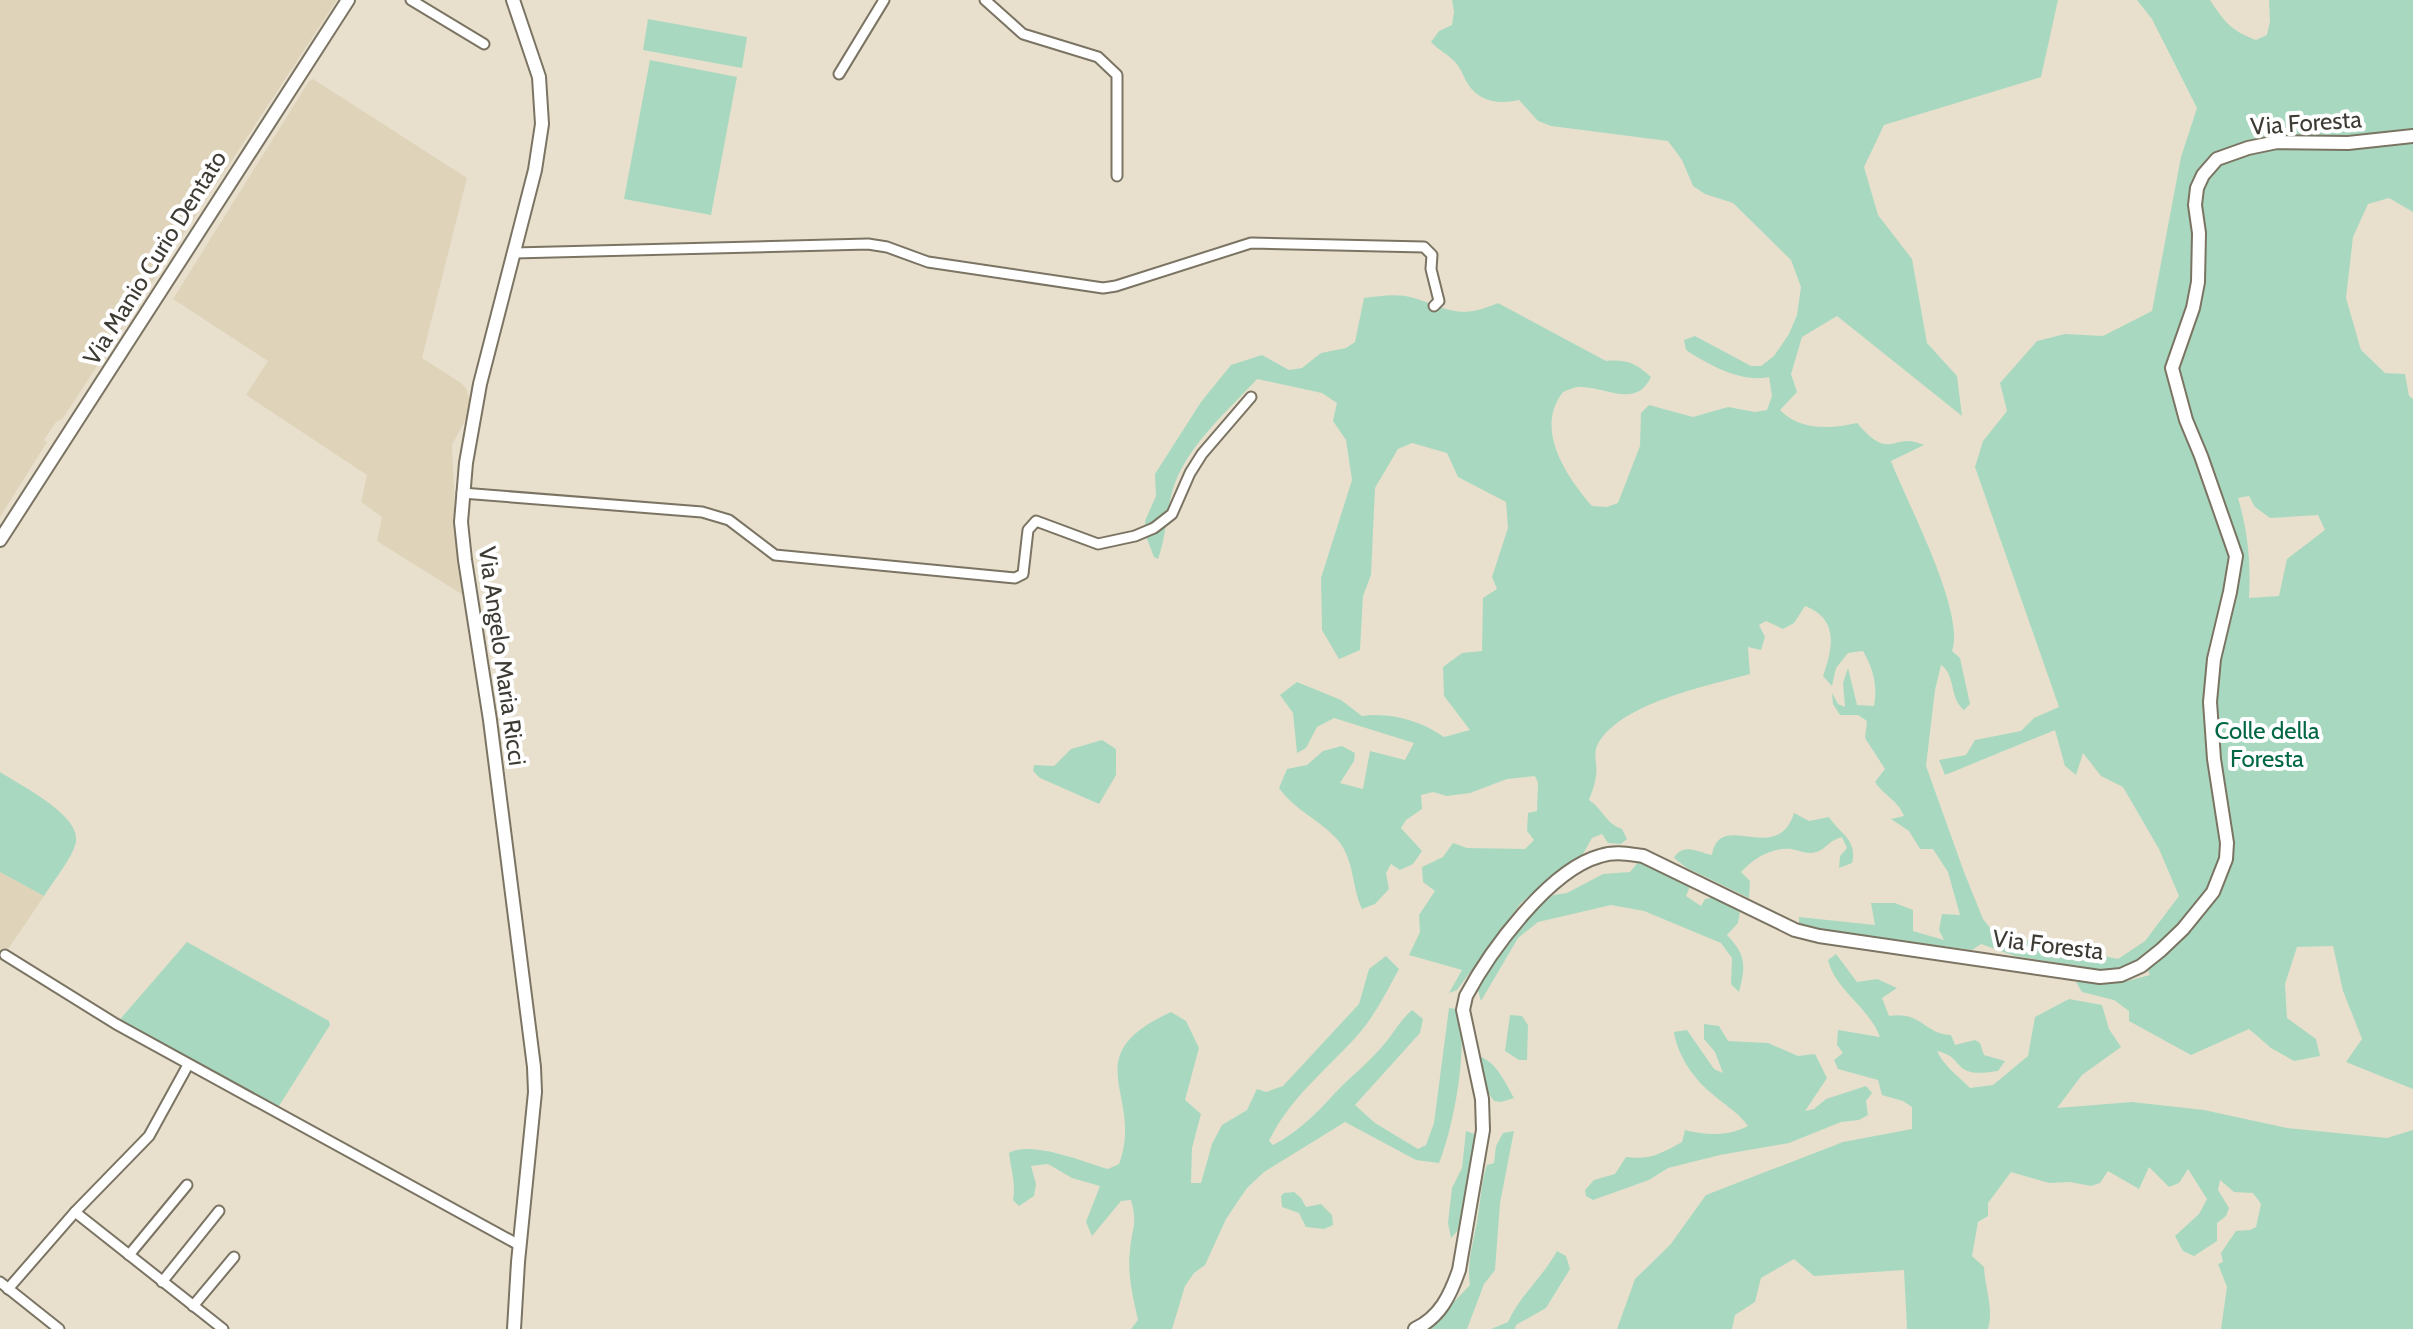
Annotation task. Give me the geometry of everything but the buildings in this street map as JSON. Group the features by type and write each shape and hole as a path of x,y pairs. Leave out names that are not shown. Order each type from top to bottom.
{"main road":[{"name":"Via Manio Curio Dentato","path":"0,540 348,0"},
{"name":"Via Angelo Maria Ricci","path":"513,0 539,77 542,124 535,170 480,384 462,493 465,560 490,720 534,1067 535,1092 519,1245 514,1329"},
{"name":"Via Foresta","path":"1415,1329 1437,1314 1454,1285 1483,1130 1482,1099 1463,1010 1466,996 1517,921 1539,896 1587,861 1618,852 1643,856 1795,930 1819,936 2100,977 2121,975 2141,966 2183,929 2213,892 2226,859 2227,843 2214,759 2210,702 2214,659 2236,556 2186,420 2172,368 2193,308 2198,282 2197,188 2203,175 2217,159 2248,148 2277,142 2348,143 2413,136"}],"street":[{"path":"411,0 426,4 484,44"},
{"path":"839,74 884,0"},
{"path":"985,0 1023,34 1098,57 1117,75 1117,176"},
{"path":"514,253 868,244 887,247 928,262 1103,288 1251,243 1424,247 1432,255 1431,269 1439,301 1434,306"},
{"path":"462,493 702,512 729,520 775,555 1015,578 1023,574 1028,530 1036,521 1098,544 1135,536 1165,521 1172,514 1202,454 1251,397"},
{"path":"5,955 188,1065 519,1245"},
{"path":"59,1329 4,1286 149,1136 188,1065"},
{"path":"129,1255 187,1185"},
{"path":"162,1282 219,1211"},
{"path":"75,1212 223,1329"},
{"path":"193,1306 234,1257"}],"shaded area":[{"path":"0,0 337,0 63,418 56,422 44,440 47,442 0,517"},
{"path":"313,79 467,178 422,358 461,383 471,403 452,445 456,534 463,595 377,541 382,517 361,502 367,475 246,395 268,361 173,299"},
{"path":"0,872 44,896 0,961"}],"green space":[{"name":"Colle della Foresta","path":"1452,0 2058,0 2041,77 1884,125 1864,167 1878,215 1912,259 1927,343 1957,376 1962,416 1837,316 1802,337 1791,374 1797,392 1780,410 1806,425 1826,427 1857,423 1878,442 1913,441 1924,445 1891,461 1943,584 1954,633 1952,651 1960,658 1970,704 1964,710 1959,705 1949,675 1941,665 1926,766 1964,872 1983,919 1994,933 2118,959 2145,941 2179,896 2159,849 2123,787 2101,776 2083,753 2076,775 2065,766 2055,730 1945,775 1939,760 1966,755 1975,740 2021,731 2034,718 2059,707 1975,467 1983,441 2007,411 2000,383 2037,341 2065,334 2103,336 2152,311 2181,157 2197,108 2152,19 2137,0 2210,0 2229,24 2256,40 2267,35 2269,0 2413,0 2413,212 2389,198 2368,204 2353,237 2346,298 2361,350 2385,373 2405,374 2409,396 2413,399 2413,1089 2346,1062 2362,1039 2343,991 2333,946 2297,947 2285,984 2287,1018 2316,1039 2320,1056 2294,1061 2271,1048 2249,1029 2191,1055 2129,1021 2129,1011 2114,1000 2082,992 2076,982 2127,981 2150,975 2143,960 2108,971 2015,956 1981,944 1972,950 1816,930 1799,923 1799,917 1875,925 1871,903 1895,903 1913,910 1913,931 1944,940 1939,930 1942,914 1960,915 1948,872 1933,849 1920,849 1909,831 1891,819 1904,816 1875,782 1885,769 1865,738 1867,721 1858,715 1840,715 1833,704 1832,693 1838,704 1845,707 1843,683 1848,668 1857,705 1874,706 1875,684 1867,657 1863,651 1848,653 1836,668 1832,686 1823,676 1831,645 1828,626 1824,618 1805,606 1794,623 1783,629 1766,621 1759,625 1765,637 1761,650 1748,647 1750,674 1666,698 1624,718 1608,731 1596,749 1596,776 1589,800 1622,829 1627,839 1621,844 1608,843 1602,834 1592,838 1583,854 1520,904 1457,990 1449,993 1462,970 1409,955 1420,932 1419,915 1435,891 1423,882 1422,867 1443,857 1453,843 1467,848 1525,849 1534,840 1527,831 1528,813 1537,811 1538,783 1535,776 1507,779 1470,793 1447,796 1433,792 1421,795 1422,809 1406,820 1401,828 1422,851 1413,864 1400,870 1391,864 1386,873 1389,889 1375,904 1362,909 1350,863 1342,846 1279,788 1287,769 1307,765 1323,751 1342,746 1355,753 1354,761 1340,783 1363,789 1370,751 1405,760 1414,743 1334,718 1317,727 1306,748 1297,753 1293,713 1280,695 1297,682 1341,700 1362,716 1384,715 1405,719 1426,726 1444,737 1470,730 1444,696 1443,667 1462,653 1482,651 1483,598 1497,589 1492,577 1508,528 1506,502 1458,477 1447,453 1412,443 1398,449 1375,488 1371,575 1363,596 1360,650 1339,659 1322,630 1321,578 1352,480 1346,440 1333,421 1337,403 1322,393 1257,379 1208,431 1186,460 1172,492 1158,559 1154,557 1147,539 1145,521 1156,496 1155,474 1201,402 1231,365 1262,355 1289,370 1302,368 1321,353 1346,348 1355,342 1364,298 1402,296 1464,312 1498,303 1606,361 1630,363 1651,377 1638,392 1630,394 1575,388 1563,392 1555,406 1553,436 1564,467 1592,506 1607,507 1618,503 1640,446 1641,413 1649,405 1693,417 1728,407 1755,412 1767,410 1772,396 1769,377 1747,377 1726,371 1686,350 1684,340 1695,336 1751,366 1761,366 1774,356 1789,334 1797,315 1801,287 1791,260 1733,203 1705,194 1693,186 1682,160 1668,141 1551,126 1538,121 1519,100 1498,102 1478,95 1455,62 1431,42 1439,31 1452,25","holes":["2249,496 2255,507 2270,518 2318,515 2325,530 2287,559 2279,596 2249,598 2248,548 2238,498"]},
{"path":"648,19 747,37 742,68 643,50"},
{"path":"650,60 737,77 711,215 624,199"},
{"path":"1102,740 1116,749 1116,775 1099,804 1040,778 1033,771 1034,765 1054,766 1071,749"},
{"path":"0,772 59,811 75,832 76,842 71,855 44,896 0,872"},
{"path":"1794,813 1809,821 1829,817 1850,843 1852,863 1839,868 1840,856 1847,848 1842,837 1813,853 1791,849 1770,852 1741,872 1750,881 1749,898 1687,868 1674,858 1686,849 1712,855 1717,842 1726,836 1775,836 1786,828"},
{"path":"1639,861 1656,861 1691,884 1686,896 1701,906 1705,899 1720,898 1733,903 1740,911 1738,923 1727,935 1743,961 1739,992 1731,984 1732,958 1721,943 1644,911 1611,905 1538,922 1518,938 1481,1001 1477,987 1512,933 1535,907 1554,895 1567,893 1603,874 1630,872"},
{"path":"187,942 329,1021 330,1025 279,1106 116,1024"},
{"path":"1836,954 1857,982 1877,979 1897,988 1882,998 1889,1016 1909,1017 1942,1034 1951,1035 1955,1045 1975,1040 1980,1043 1984,1055 2005,1061 1998,1071 1974,1073 1937,1051 1947,1066 1970,1088 1993,1085 2028,1056 2035,1017 2069,999 2102,1005 2109,1029 2121,1047 2082,1075 2057,1108 2132,1102 2204,1110 2287,1128 2387,1138 2413,1130 2413,1329 2221,1329 2227,1287 2218,1264 2223,1262 2221,1253 2236,1231 2256,1227 2261,1204 2253,1193 2234,1192 2220,1180 2218,1190 2229,1208 2226,1216 2217,1223 2217,1241 2194,1256 2183,1251 2175,1236 2199,1214 2207,1199 2188,1169 2179,1183 2169,1187 2149,1167 2139,1189 2108,1171 2100,1183 2091,1186 2070,1182 2049,1183 2011,1172 1988,1203 1988,1216 1978,1222 1972,1256 1984,1267 1990,1306 1988,1329 1907,1329 1904,1270 1814,1276 1794,1259 1761,1278 1755,1302 1735,1315 1732,1329 1617,1329 1635,1279 1670,1245 1706,1195 1843,1142 1912,1129 1912,1107 1882,1095 1878,1080 1838,1069 1834,1060 1843,1053 1837,1045 1838,1030 1880,1037 1875,1026 1832,971 1828,960"},
{"path":"1386,956 1399,969 1374,1013 1356,1037 1297,1099 1269,1141 1273,1145 1282,1140 1314,1115 1375,1055 1412,1010 1423,1019 1420,1033 1355,1105 1375,1123 1418,1149 1426,1145 1434,1123 1449,1008 1457,1009 1461,1024 1461,1064 1450,1130 1439,1163 1416,1160 1345,1122 1264,1172 1247,1188 1226,1219 1205,1265 1194,1273 1185,1286 1172,1329 1131,1329 1138,1320 1129,1268 1134,1220 1131,1200 1121,1201 1092,1236 1086,1222 1100,1186 1072,1178 1048,1164 1031,1166 1036,1184 1034,1196 1019,1206 1013,1200 1014,1182 1009,1153 1031,1149 1108,1169 1119,1164 1125,1139 1118,1061 1125,1045 1142,1029 1171,1012 1186,1021 1199,1048 1185,1100 1201,1114 1192,1148 1191,1183 1201,1183 1212,1144 1222,1125 1247,1110 1257,1089 1266,1092 1283,1086 1359,1004 1369,969"},
{"path":"1510,1015 1522,1016 1528,1025 1527,1060 1519,1060 1505,1051"},
{"path":"1704,1024 1719,1026 1728,1041 1768,1043 1798,1056 1815,1054 1827,1078 1805,1111 1814,1109 1826,1099 1866,1086 1872,1093 1866,1101 1868,1115 1859,1120 1841,1122 1789,1143 1668,1168 1649,1180 1593,1200 1586,1196 1585,1190 1594,1180 1615,1174 1626,1157 1642,1158 1661,1153 1682,1142 1685,1130 1718,1134 1748,1126 1698,1080 1678,1049 1674,1032 1687,1030 1714,1069 1723,1073 1715,1052 1704,1039"},
{"path":"1481,1057 1496,1069 1514,1098 1494,1101 1483,1080"},
{"path":"1466,1131 1474,1134 1475,1160 1458,1230 1451,1238 1448,1223 1452,1188 1462,1168"},
{"path":"1514,1131 1500,1203 1495,1270 1484,1284 1467,1329 1428,1329 1470,1285 1470,1258 1485,1171 1487,1165 1494,1163 1496,1146 1503,1133"},
{"path":"1294,1192 1306,1207 1321,1204 1332,1215 1333,1225 1324,1229 1306,1227 1299,1213 1282,1207 1281,1196"},
{"path":"1557,1251 1566,1256 1570,1269 1546,1308 1516,1325 1515,1329 1491,1329 1508,1322"}]}
